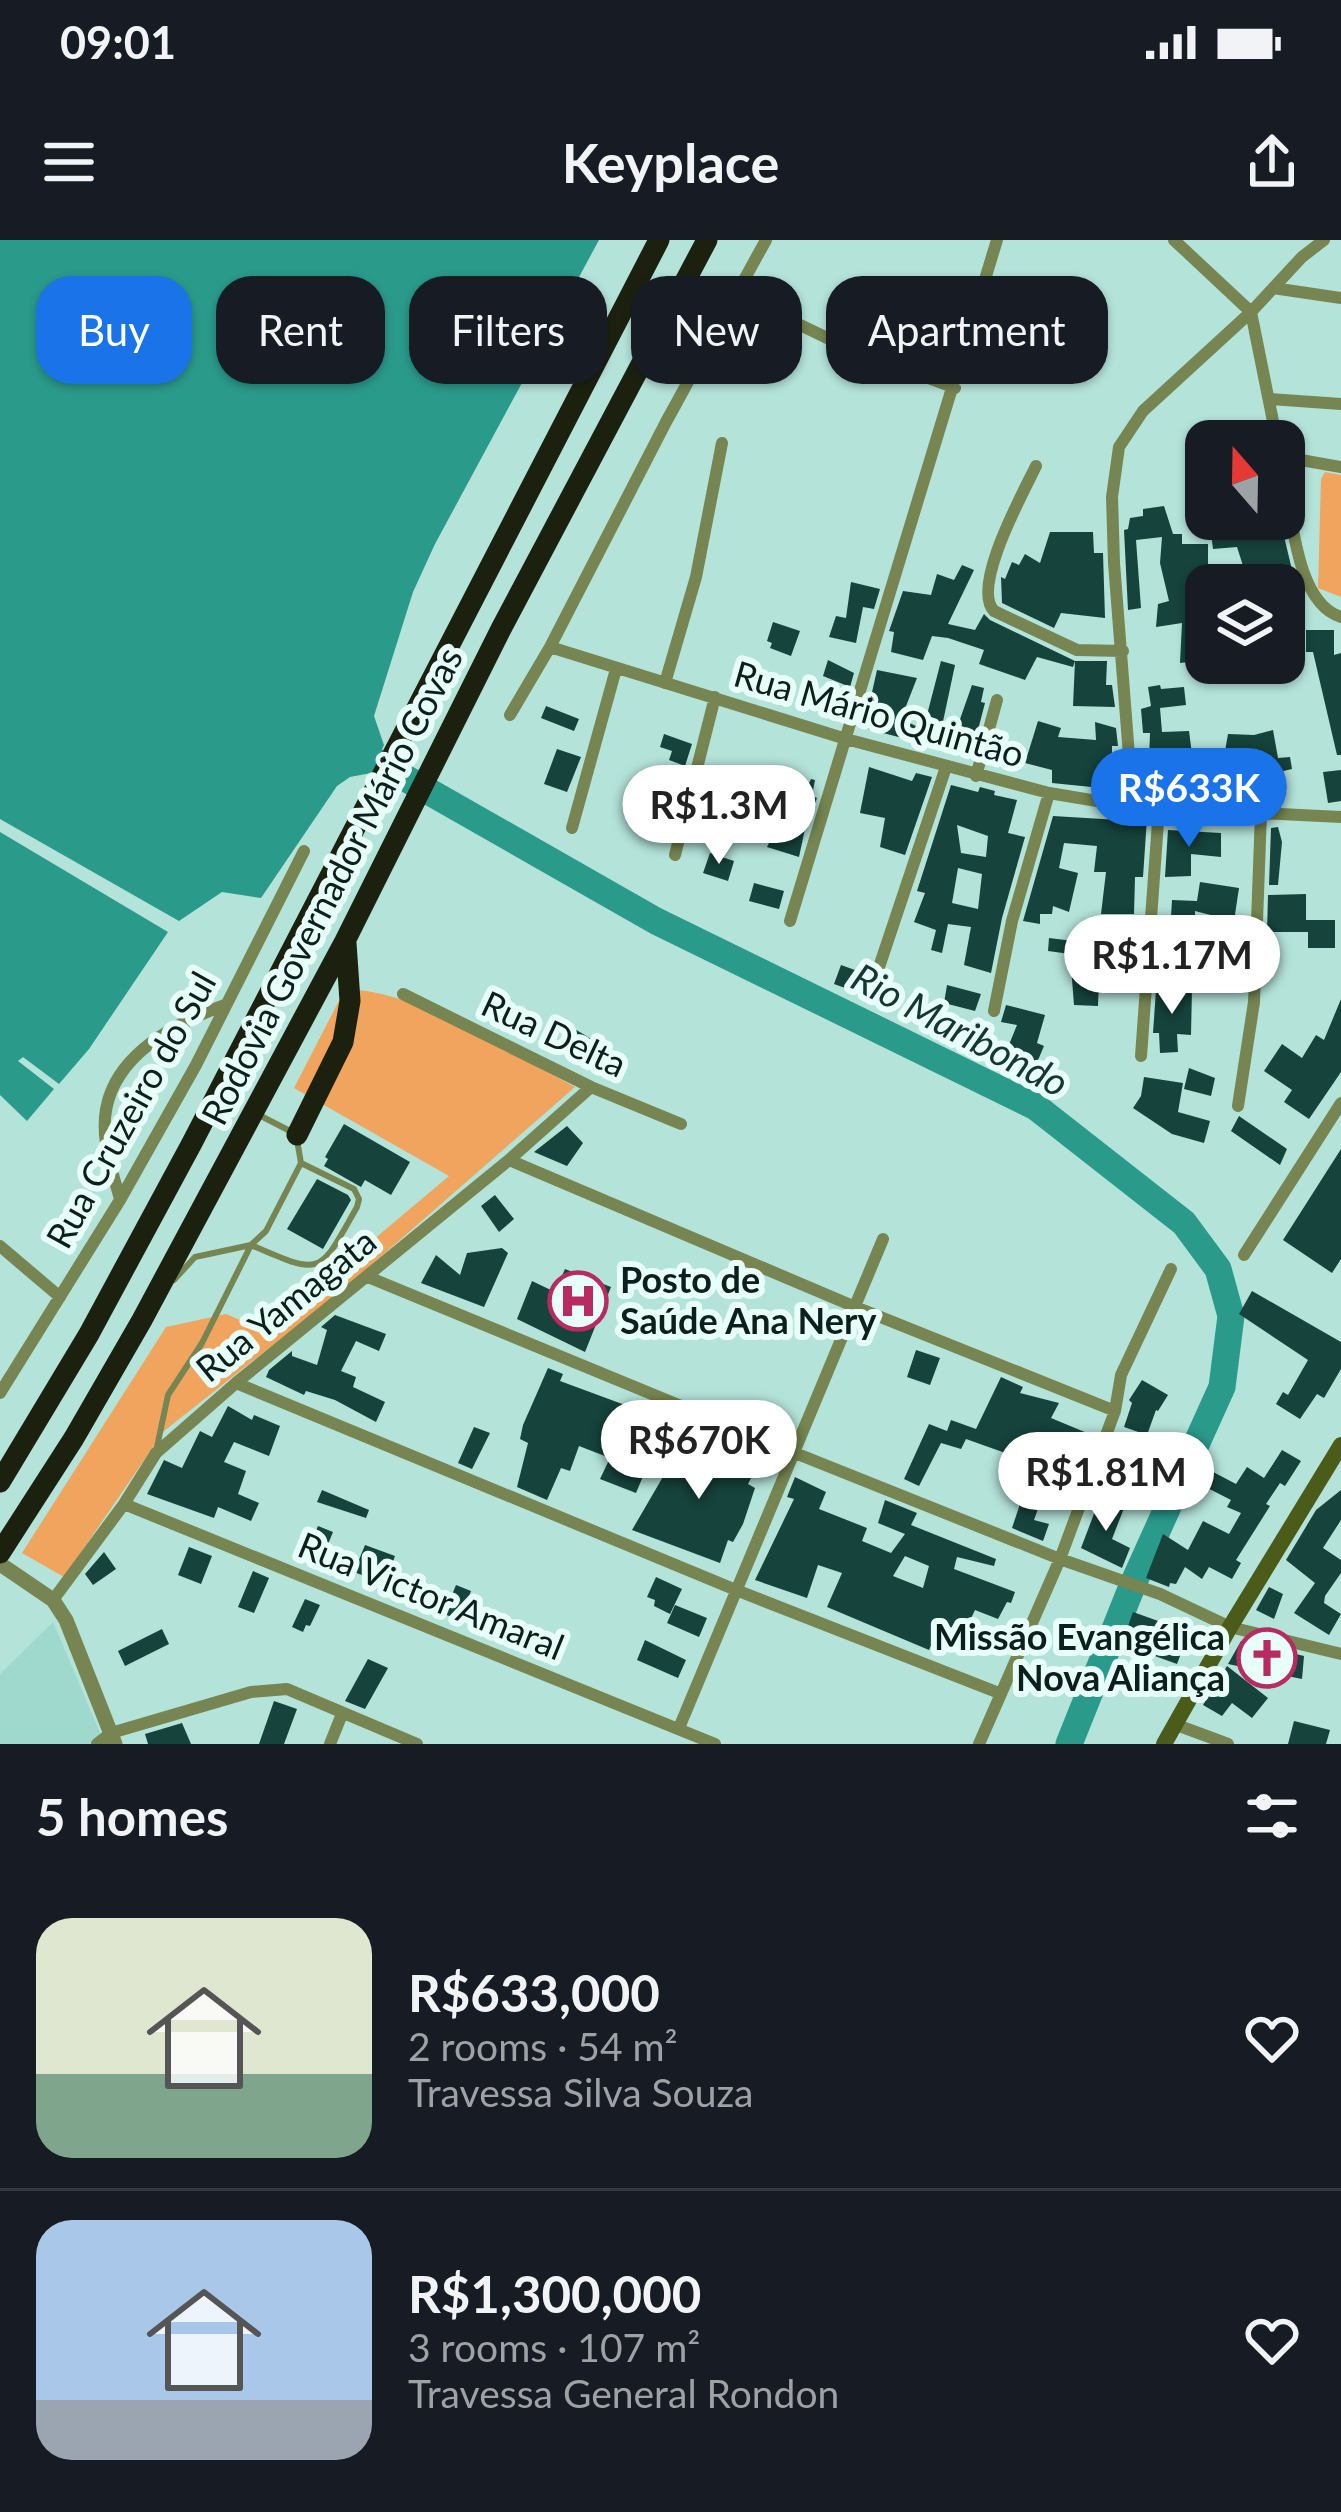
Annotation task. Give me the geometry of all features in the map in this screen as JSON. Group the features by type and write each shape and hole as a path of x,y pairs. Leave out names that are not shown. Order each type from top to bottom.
{"highway":[{"name":"Rodovia Governador Mário Covas","path":"0,1482 88,1334 192,1143 659,240"},
{"name":"Rodovia Governador Mário Covas","path":"0,1553 142,1320 254,1112 707,240"},
{"path":"297,1135 343,1042 350,1001 345,941"}],"main road":[{"path":"1164,1744 1229,1627 1341,1445"}],"street":[{"path":"748,276 766,240"},
{"path":"790,921 997,240"},
{"path":"1174,240 1251,311 1273,420"},
{"path":"1133,807 1112,496 1119,447 1143,410 1324,240"},
{"path":"1273,288 1341,298"},
{"path":"802,326 955,388"},
{"path":"510,715 688,384"},
{"path":"1269,399 1341,404"},
{"path":"665,682 697,578 722,443"},
{"path":"1305,461 1341,467"},
{"path":"1036,466 1004,534 985,590 986,603 1077,650 1123,651"},
{"path":"1297,540 1305,580 1315,600 1341,617"},
{"name":"Rua Mário Quintão","path":"550,647 846,739 1049,793 1133,807 1341,817"},
{"path":"572,829 616,669"},
{"path":"675,854 715,698"},
{"path":"976,776 997,700"},
{"path":"869,997 946,767"},
{"path":"994,1011 1012,921 1049,793"},
{"path":"1141,1056 1159,808"},
{"path":"1238,1106 1251,1041 1261,813"},
{"name":"Rua Cruzeiro do Sul","path":"0,1393 121,1200 196,1065 304,850"},
{"name":"Rua Delta","path":"403,994 592,1087 681,1124"},
{"path":"121,1200 105,1141 106,1103 118,1076 141,1048 181,1021 225,1005"},
{"name":"Rua Yamagata","path":"53,1600 156,1454 592,1087"},
{"path":"1244,1255 1341,1103"},
{"path":"509,1160 1115,1411"},
{"path":"680,1728 883,1239"},
{"path":"2,1252 60,1297"},
{"path":"979,1744 1060,1559 1115,1411 1121,1375 1171,1269"},
{"path":"368,1277 792,1452 1160,1594 1229,1627 1341,1654"},
{"path":"236,1383 999,1693"},
{"name":"Rua Victor Amaral","path":"124,1504 715,1744"},
{"path":"0,1564 53,1600 66,1620 108,1740 272,1688 303,1693 417,1744"},
{"path":"329,1744 342,1714"},
{"path":"1174,1724 1228,1744"}],"lane":[{"path":"156,1454 168,1396 301,1163 297,1135 254,1112"},
{"path":"142,1320 195,1256 251,1245 302,1267 327,1259 359,1199 354,1189 301,1163"}],"shaded area":[{"path":"0,240 599,240 580,276 409,276 409,384 521,384 413,592 374,716 384,745 371,773 350,777 337,786 261,898 222,892 179,921 0,819"},
{"path":"1325,472 1341,475 1341,597 1318,588"},
{"path":"0,832 168,932 89,1049 59,1084 23,1057 18,1061 54,1089 27,1121 0,1095"},
{"path":"345,989 375,993 434,1012 575,1087 345,1288 164,1431 64,1577 22,1553 166,1327 226,1314 265,1331 449,1176 294,1088"},
{"path":"53,1622 101,1735 90,1744 0,1744 0,1674"}],"pier":[{"path":"0,821 182,926 56,858 172,927 0,828"}],"building":[{"path":"1164,506 1173,534 1182,534 1182,544 1208,544 1208,564 1185,564 1185,662 1180,663 1182,623 1156,627 1158,604 1169,601 1160,563 1162,537 1136,540 1141,608 1128,610 1124,530 1130,518 1143,516 1143,509"},
{"path":"1050,532 1093,532 1094,553 1103,553 1105,618 1061,613 1054,628 1002,603 1001,577 1005,579 1012,562 1019,565 1025,554 1040,563"},
{"path":"1212,540 1285,540 1291,564 1242,564 1237,547 1213,549"},
{"path":"962,565 974,570 948,624 975,630 984,614 1075,661 1073,667 1037,657 1025,680 979,664 984,650 932,636 923,660 891,652 894,632 889,631 903,591 931,595 937,574 954,580"},
{"path":"851,582 880,589 874,609 863,607 856,643 829,637 836,616 846,618"},
{"path":"773,622 800,631 791,656 770,648 772,643 767,641"},
{"path":"1306,630 1334,630 1334,655 1341,653 1341,755 1337,755 1313,652 1306,652"},
{"path":"828,660 854,673 850,687 823,676"},
{"path":"941,661 955,665 938,745 921,738"},
{"path":"1075,661 1107,661 1106,685 1112,685 1115,707 1073,706"},
{"path":"877,670 917,678 901,719 916,726 910,740 864,728"},
{"path":"972,685 984,688 981,702 985,703 973,749 952,742"},
{"path":"1160,685 1161,689 1184,687 1186,705 1160,708 1162,732 1189,731 1192,754 1205,754 1207,797 1156,798 1159,786 1148,785 1150,733 1143,733 1141,709 1151,706 1148,687"},
{"path":"546,706 579,719 574,731 541,718"},
{"path":"1038,721 1061,728 1058,737 1096,740 1095,722 1116,728 1118,746 1112,746 1112,767 1119,769 1121,790 1052,783 1052,770 1025,763"},
{"path":"1273,730 1278,758 1290,757 1292,769 1275,773 1279,798 1218,791 1228,734"},
{"path":"664,734 692,744 685,766 669,760 672,751 660,747"},
{"path":"557,749 581,757 567,792 544,784"},
{"path":"869,767 912,781 916,773 932,777 905,855 880,847 885,818 860,813"},
{"path":"1341,770 1341,801 1328,803 1323,772"},
{"path":"811,779 815,780 812,796 817,798 809,810 799,857 767,847 786,809 795,811"},
{"path":"951,785 978,792 980,787 1017,800 1008,833 1025,837 991,973 964,965 971,927 948,924 942,953 931,950 936,930 914,922 925,893 917,891","holes":["957,825 988,836 986,857 961,853","958,868 982,874 978,909 952,903"]},
{"path":"1119,815 1147,818 1143,877 1135,877 1134,914 1101,914 1106,872 1094,872 1097,846 1064,843 1059,868 1078,873 1069,912 1053,906 1052,914 1040,914 1040,924 1023,921 1053,816 1119,820"},
{"path":"1278,827 1282,842 1278,885 1269,885 1271,828"},
{"path":"1168,830 1221,833 1221,857 1191,854 1191,876 1165,877"},
{"path":"710,853 734,861 728,881 703,873"},
{"path":"1200,882 1239,888 1234,921 1195,911 1195,919 1171,917 1172,900 1197,901"},
{"path":"754,883 784,891 779,909 749,901"},
{"path":"1306,894 1306,920 1335,920 1335,948 1308,948 1308,932 1267,932 1268,895"},
{"path":"1098,935 1131,937 1130,956 1100,954 1098,1006 1074,1005 1070,954 1048,951 1049,938 1098,944"},
{"path":"841,965 866,974 859,993 834,984"},
{"path":"947,985 981,994 975,1011 944,1003"},
{"path":"1192,989 1191,1035 1177,1034 1178,1052 1160,1053 1159,1033 1153,1033 1156,990"},
{"path":"1341,999 1341,1072 1309,1119 1284,1102 1292,1090 1264,1071 1282,1044 1302,1058 1316,1035 1324,1040"},
{"path":"1006,1005 1045,1015 1037,1043 1044,1046 1036,1065 1006,1052 1017,1025 1001,1022"},
{"path":"573,1028 593,1040 581,1060 560,1047"},
{"path":"1189,1068 1215,1078 1211,1096 1184,1089"},
{"path":"1144,1077 1183,1083 1178,1112 1210,1121 1204,1143 1172,1134 1133,1108"},
{"path":"1239,1116 1287,1149 1280,1165 1231,1131"},
{"path":"344,1124 410,1162 391,1195 365,1180 361,1187 324,1166"},
{"path":"567,1126 583,1143 567,1166 534,1152"},
{"path":"1341,1149 1341,1259 1332,1273 1283,1240"},
{"path":"317,1179 351,1200 323,1249 287,1229"},
{"path":"495,1195 514,1219 499,1232 481,1206"},
{"path":"502,1248 508,1253 484,1307 421,1283 436,1255 460,1275 467,1253"},
{"name":"Posto de Saúde Ana Nery","path":"565,1269 611,1287 585,1352 517,1319 532,1281 555,1292"},
{"path":"1252,1291 1341,1342 1341,1369 1324,1398 1317,1394 1300,1419 1276,1404 1283,1392 1288,1395 1308,1360 1239,1314"},
{"path":"335,1315 386,1334 379,1351 356,1341 341,1371 356,1377 353,1387 385,1402 376,1422 335,1400 306,1391 304,1395 266,1377 292,1351 292,1356 317,1365 327,1330 321,1327"},
{"path":"916,1350 940,1358 930,1385 907,1377"},
{"path":"548,1368 563,1374 560,1381 652,1415 647,1427 662,1431 636,1493 600,1479 610,1458 579,1446 570,1471 561,1468 547,1500 517,1487 528,1443 520,1439 523,1425"},
{"path":"1001,1377 1023,1387 1020,1393 1059,1403 1051,1418 1087,1433 1055,1500 1043,1495 1034,1520 1049,1524 1043,1541 1012,1528 1022,1498 1007,1490 1022,1459 966,1439 961,1449 941,1443 919,1486 904,1479 929,1424 947,1431 951,1420 976,1429"},
{"path":"1142,1380 1168,1395 1156,1410 1147,1435 1124,1427 1129,1400"},
{"path":"228,1406 252,1420 254,1415 280,1426 269,1456 234,1442 224,1462 246,1471 238,1494 259,1503 251,1521 218,1507 214,1518 147,1494 164,1460 182,1468 200,1431 212,1437"},
{"path":"474,1427 490,1433 472,1469 458,1463"},
{"path":"701,1431 727,1442 716,1465 736,1477 742,1465 755,1470 748,1484 755,1488 743,1524 733,1542 728,1540 720,1563 632,1530 678,1451 689,1456"},
{"path":"1282,1450 1301,1461 1266,1504 1270,1506 1236,1560 1241,1563 1232,1579 1209,1567 1202,1579 1185,1567 1169,1587 1146,1578 1163,1534 1188,1550 1203,1521 1229,1534 1241,1513 1227,1507 1231,1500 1188,1478 1196,1463 1236,1484 1247,1467 1264,1478"},
{"path":"795,1477 826,1492 819,1509 867,1528 862,1541 891,1553 905,1534 878,1523 885,1500 917,1513 911,1525 996,1559 994,1566 957,1557 954,1569 1015,1592 1011,1603 1007,1602 998,1619 975,1610 964,1633 941,1623 929,1650 827,1607 842,1573 818,1565 807,1598 755,1580 794,1499 787,1497","holes":["905,1556 929,1566 923,1588 893,1576"]},
{"path":"322,1490 369,1510 366,1518 317,1502"},
{"path":"1341,1490 1341,1520 1323,1548 1341,1560 1341,1573 1325,1596 1324,1603 1341,1614 1329,1635 1294,1613 1315,1583 1286,1560 1316,1510"},
{"path":"1100,1498 1124,1508 1112,1539 1130,1548 1122,1568 1081,1548"},
{"path":"318,1526 333,1532 322,1559 307,1553"},
{"path":"365,1545 395,1556 385,1584 354,1572"},
{"path":"189,1547 212,1556 201,1584 178,1575"},
{"path":"104,1552 116,1569 93,1585 85,1574"},
{"path":"253,1571 269,1578 254,1613 238,1607"},
{"path":"656,1577 682,1589 670,1614 647,1597"},
{"path":"456,1585 471,1591 465,1607 473,1610 467,1623 444,1614"},
{"path":"1269,1587 1283,1594 1274,1619 1256,1610"},
{"path":"305,1599 320,1605 303,1632 292,1627"},
{"path":"675,1605 707,1618 699,1637 667,1623"},
{"path":"1133,1612 1189,1632 1177,1664 1141,1651 1143,1634 1127,1629"},
{"path":"162,1629 169,1644 125,1666 118,1651"},
{"path":"645,1640 686,1660 678,1678 637,1660"},
{"name":"Missão Evangélica Nova Aliança","path":"1241,1641 1264,1646 1262,1661 1271,1648 1304,1656 1302,1679 1228,1664"},
{"path":"368,1659 388,1668 365,1709 345,1701"},
{"path":"1227,1666 1268,1698 1252,1718 1232,1703 1222,1716 1203,1705"},
{"path":"274,1701 297,1709 284,1744 259,1744"},
{"path":"1294,1721 1330,1730 1326,1744 1288,1744"},
{"path":"182,1723 191,1744 148,1744 145,1734"}],"waterway":[{"name":"Rio Maribondo","path":"377,762 656,921 1036,1107 1184,1223 1218,1269 1231,1316 1222,1387 1133,1584 1069,1744"}],"place":[{"name":"Posto de Saúde Ana Nery","path":"578,1301"},
{"name":"Missão Evangélica Nova Aliança","path":"1267,1658"}]}
